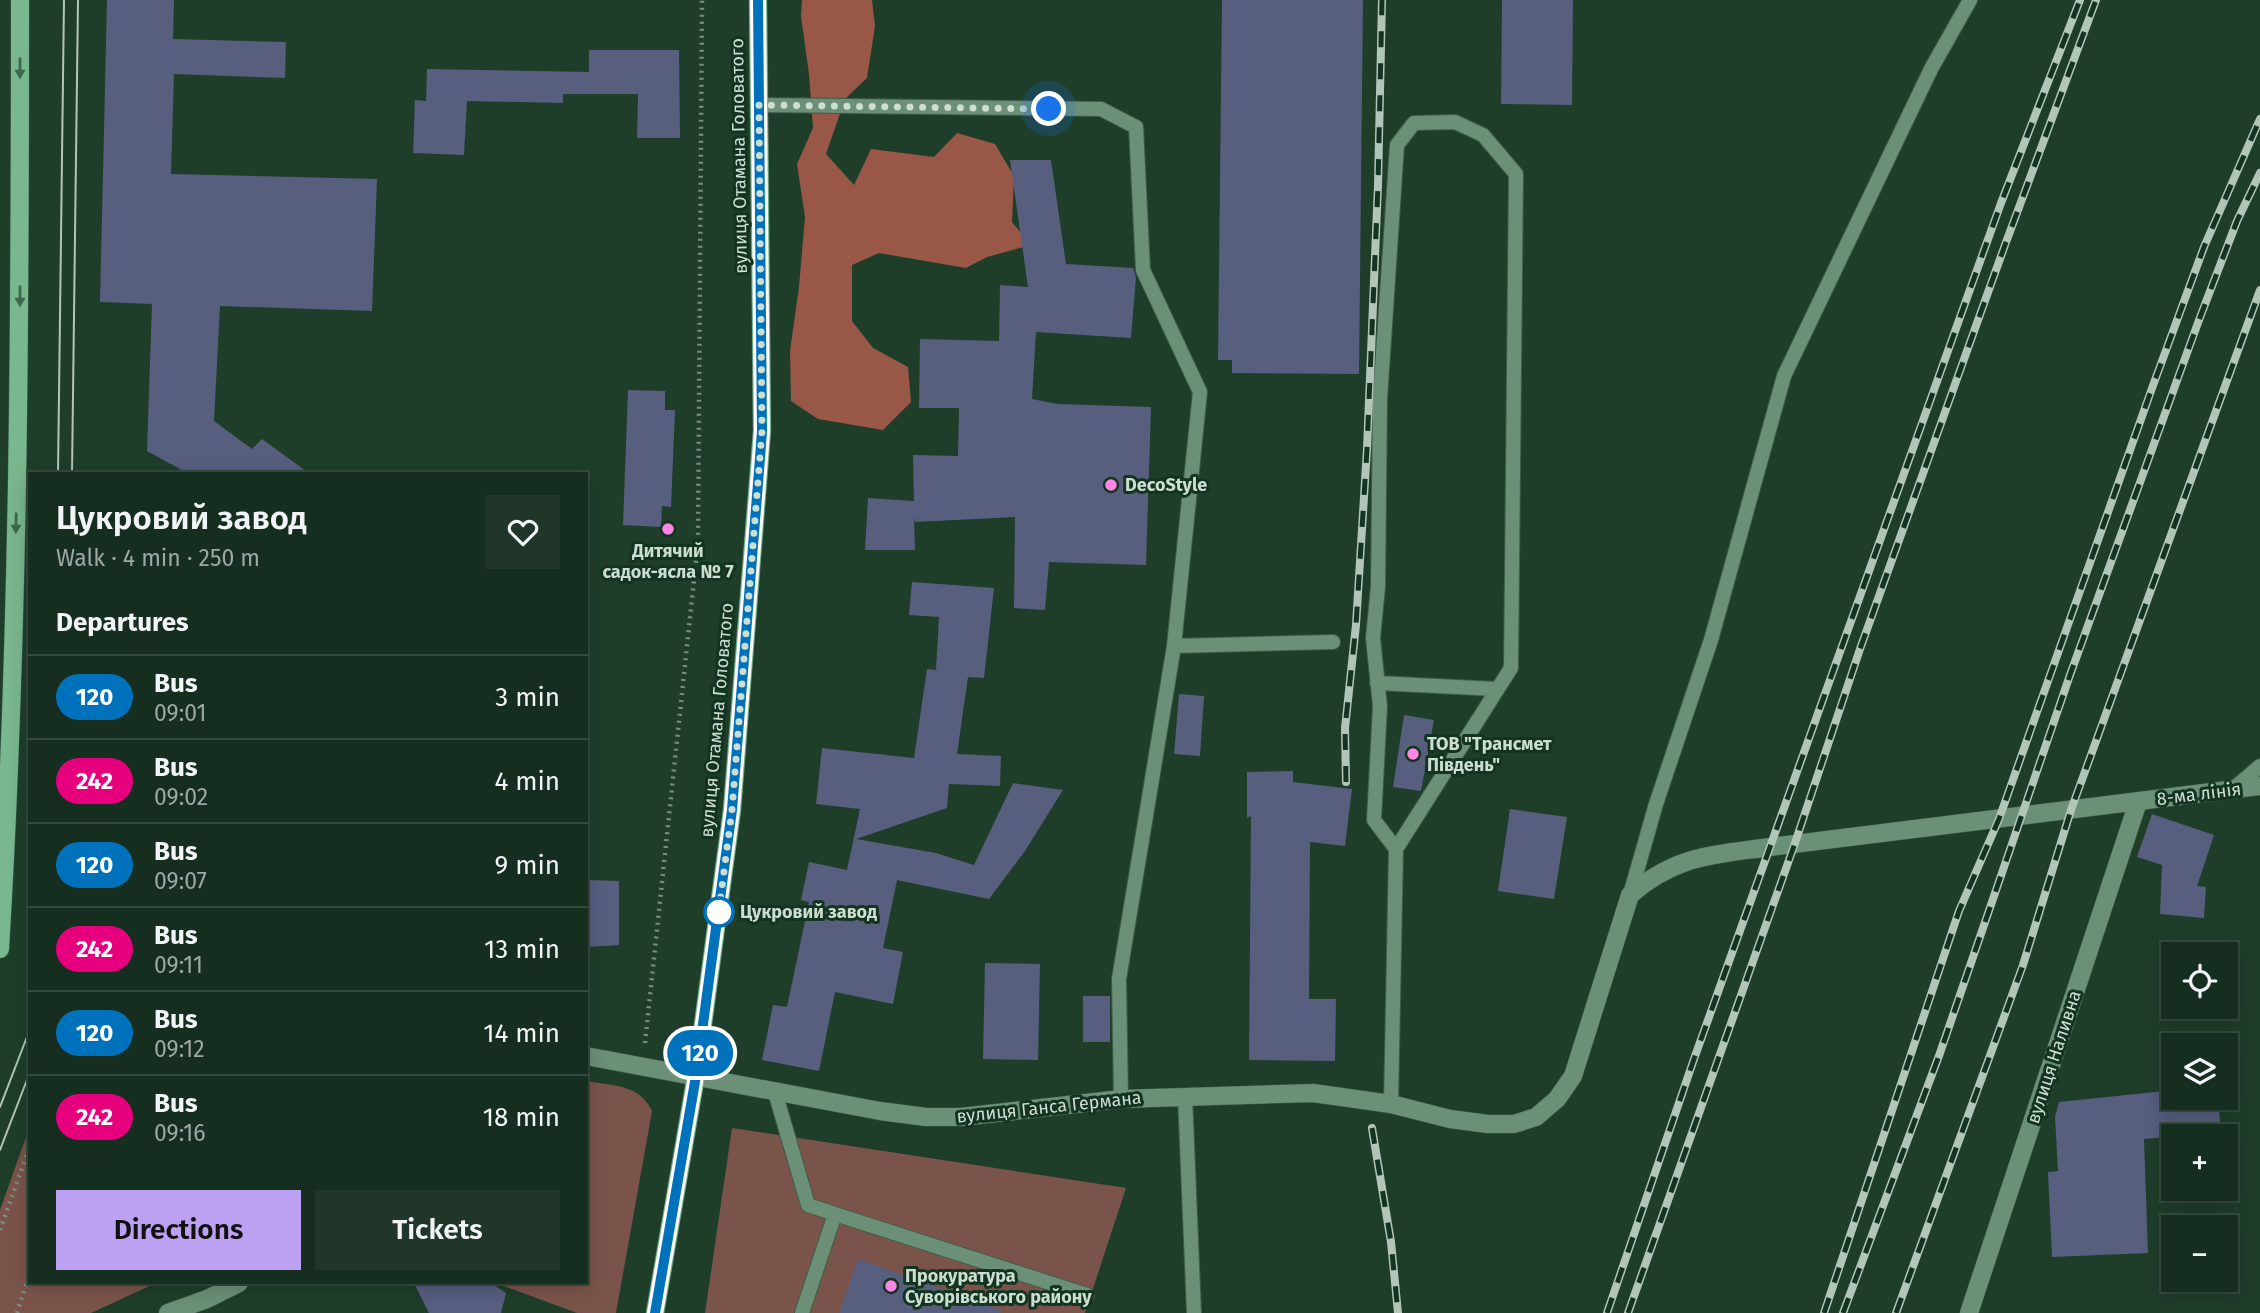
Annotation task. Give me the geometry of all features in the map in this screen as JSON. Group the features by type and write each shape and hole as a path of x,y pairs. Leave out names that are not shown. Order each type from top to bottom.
{"main road":[{"path":"0,949 23,483 20,0"},
{"name":"вулиця Отамана Головатого","path":"655,1313 696,1076 732,810 762,431 758,0"}],"street":[{"name":"8-ма лінія","path":"1630,895 1648,879 1671,866 1695,858 2260,786"},
{"name":"вулиця Наливна","path":"1969,1313 2138,802"},
{"name":"вулиця Ганса Германа","path":"588,1056 926,1117 961,1117 1121,1099 1313,1093 1391,1104 1450,1119 1514,1124 1536,1116 1558,1099 1573,1076 1630,895"},
{"path":"169,1313 238,1284"}],"lane":[{"path":"1630,895 1656,804 1711,640 1784,376 1931,69 1970,0"},
{"path":"759,105 1101,109 1136,127 1143,270 1200,392 1174,646 1119,979 1121,1099"},
{"path":"1391,1104 1396,849 1511,667 1516,174 1483,135 1455,122 1414,123 1397,145 1380,399 1378,587 1373,638 1380,706 1374,820 1396,849"},
{"path":"1174,646 1333,642"},
{"path":"1377,683 1497,689"},
{"path":"2232,790 2260,766"},
{"path":"775,1092 808,1205 1087,1294"},
{"path":"1185,1096 1194,1313"},
{"path":"802,1313 835,1214"}],"path":[{"path":"642,1066 698,542 702,0"},
{"path":"0,1230 28,1152"},
{"path":"17,1313 28,1278"}],"shaded area":[{"path":"802,0 872,0 875,26 867,78 845,99 826,154 854,185 871,149 934,157 957,133 995,144 1014,176 1012,222 1031,245 987,257 966,268 879,253 852,265 852,321 873,348 908,367 911,402 883,430 818,419 791,401 790,351 805,217 797,164 813,128 801,16"},
{"path":"588,1081 633,1091 647,1102 652,1111 616,1313 577,1313 499,1284 588,1284"},
{"path":"732,1128 1126,1188 1085,1313 705,1313"},
{"path":"28,1132 28,1284 154,1284 91,1313 0,1313 0,1210"}],"building":[{"path":"107,0 174,0 173,39 286,42 285,78 174,74 171,174 377,179 372,311 220,306 214,421 252,449 262,439 307,472 185,472 147,451 152,304 100,302"},
{"path":"1222,0 1363,0 1359,374 1232,373 1232,360 1218,360"},
{"path":"1502,0 1573,0 1572,105 1501,104"},
{"path":"589,50 679,50 680,138 637,138 638,94 563,94 563,103 467,101 464,155 413,153 415,100 426,101 427,69 589,72"},
{"path":"1010,160 1051,160 1066,264 1133,268 1136,277 1131,338 1036,332 1032,399 1058,404 1151,407 1146,565 1049,562 1045,610 1014,608 1015,517 915,522 914,517 915,550 865,550 868,498 914,501 913,455 958,456 959,408 919,408 920,339 999,341 1000,285 1028,287"},
{"path":"628,390 665,391 665,410 675,410 671,507 662,506 661,527 623,525"},
{"path":"912,582 994,588 984,678 968,677 957,754 1001,756 1000,786 949,784 947,808 856,839 936,853 974,865 1013,783 1063,790 1025,851 989,899 897,880 883,948 903,952 893,1004 835,992 819,1071 762,1060 773,1005 787,1007 809,902 801,900 809,862 847,870 860,809 816,804 822,748 914,758 927,669 936,670 939,617 909,615"},
{"path":"1179,694 1204,696 1200,756 1174,754"},
{"name":"ТОВ \"Трансмет Південь\"","path":"1404,715 1434,720 1421,791 1393,787"},
{"path":"1293,771 1293,782 1352,789 1345,846 1310,842 1309,999 1336,999 1335,1061 1249,1060 1251,816 1247,818 1247,772"},
{"path":"1510,809 1567,817 1554,899 1498,891"},
{"path":"2152,814 2214,835 2197,886 2206,887 2204,918 2160,914 2162,865 2137,857"},
{"path":"588,880 619,881 619,945 588,947"},
{"path":"985,963 1040,964 1038,1060 983,1059"},
{"path":"1083,996 1110,996 1110,1042 1083,1042"},
{"path":"2161,1091 2161,1110 2219,1110 2220,1124 2161,1124 2161,1138 2144,1139 2148,1253 2052,1257 2048,1172 2058,1171 2055,1117 2059,1102"},
{"name":"Прокуратура Суворівського району","path":"858,1259 1001,1310 1000,1313 839,1313"},
{"path":"414,1284 492,1284 506,1293 501,1313 429,1313"}],"tram line":[{"path":"58,472 64,0"},
{"path":"72,472 78,0"},
{"path":"0,1107 28,1034"},
{"path":"0,1150 28,1077"}],"railway":[{"path":"1346,782 1345,728 1356,625 1367,449 1378,185 1382,0"},
{"path":"1607,1313 1694,1059 2001,203 2080,0"},
{"path":"1628,1313 1794,846 1860,649 2096,0"},
{"path":"1824,1313 1959,911 1999,819 2204,247 2260,119"},
{"path":"1843,1313 1940,1053 2070,675 2199,320 2237,221 2260,173"},
{"path":"1896,1313 2023,965 2071,810 2260,290"},
{"path":"1372,1128 1391,1242 1398,1313"}],"bus line":[{"name":"120","path":"655,1313 696,1076 732,810 760,458 762,431 758,0"}],"place":[{"name":"DecoStyle","path":"1111,485"},
{"name":"Дитячий садок-ясла № 7","path":"668,529"},
{"name":"ТОВ \"Трансмет Південь\"","path":"1413,754"},
{"name":"Цукровий завод","path":"719,912"},
{"name":"Прокуратура Суворівського району","path":"891,1286"}],"route":[{"path":"719,912 718,917 732,810 762,431 759,105 1049,109"}]}
